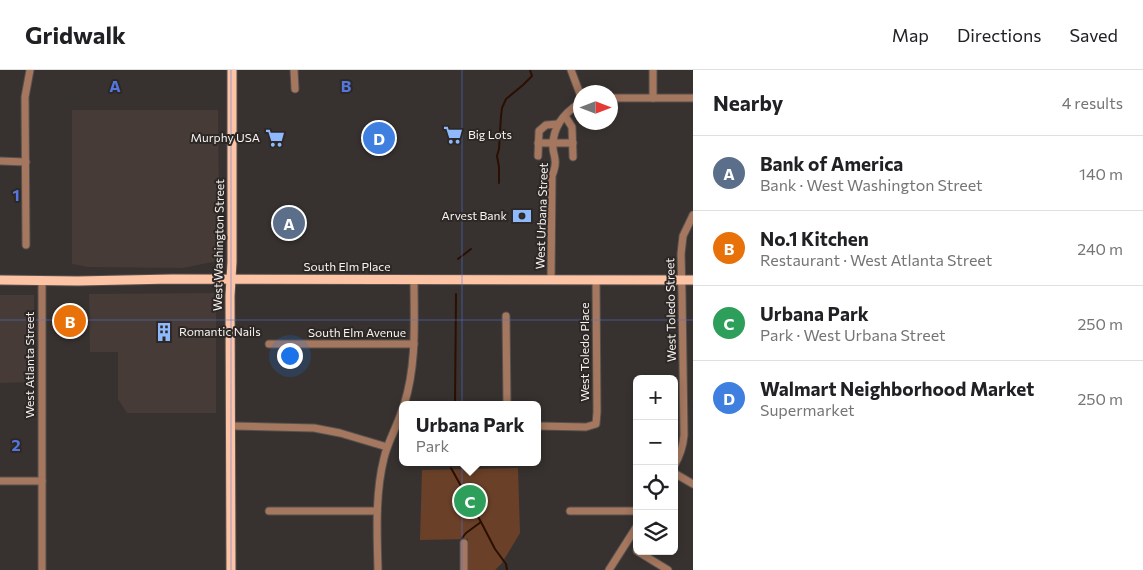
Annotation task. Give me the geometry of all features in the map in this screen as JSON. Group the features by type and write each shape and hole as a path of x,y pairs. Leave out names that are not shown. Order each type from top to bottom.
{"main road":[{"name":"West Washington Street","path":"231,570 230,296 233,214 232,70"},
{"name":"South Elm Place","path":"0,280 693,280"}],"street":[{"path":"26,245 25,97 30,70"},
{"path":"294,70 294,89"},
{"path":"571,70 577,85"},
{"path":"652,70 653,98"},
{"path":"618,98 693,98"},
{"name":"West Urbana Street","path":"551,280 552,176 556,162 553,142 558,124 573,109"},
{"path":"565,116 572,128 573,157"},
{"name":"West Urbana Street","path":"538,156 538,134 541,128 549,124 558,124"},
{"path":"538,143 573,143"},
{"path":"0,161 26,162"},
{"name":"West Toledo Street","path":"675,465 680,456 684,436 681,247 683,236 693,215"},
{"name":"West Atlanta Street","path":"42,280 42,570"},
{"path":"405,401 410,380 414,344 414,280"},
{"name":"West Toledo Place","path":"541,426 586,426 596,424 596,280"},
{"path":"506,316 507,401"},
{"name":"South Elm Avenue","path":"269,344 414,344"},
{"path":"378,570 377,511 380,474 387,447 399,420"},
{"path":"231,426 314,428 340,433 387,447"},
{"path":"678,475 693,484"},
{"path":"0,481 42,481"},
{"path":"268,511 377,511"},
{"path":"570,511 633,511"},
{"path":"609,570 633,533"},
{"path":"464,543 464,570"},
{"path":"626,544 633,548"},
{"path":"644,555 668,570"}],"shaded area":[{"path":"72,110 218,110 219,202 217,261 183,268 88,267 72,264"},
{"path":"216,293 216,413 127,413 118,399 118,352 90,352 89,294"},
{"path":"0,295 34,295 34,382 0,383"},
{"path":"518,468 520,533 502,563 495,570 468,570 468,539 420,540 422,470"}],"waterway":[{"path":"499,183 497,156 502,108 506,99 532,76 530,70"},
{"path":"458,259 471,249"},
{"path":"455,401 456,294"},
{"path":"451,468 495,549 506,564 507,570"},
{"path":"463,541 462,538 466,533 481,522"}],"place":[{"name":"Big Lots","path":"453,135"},
{"name":"Murphy USA","path":"275,138"},
{"name":"Walmart Neighborhood Market","path":"379,138"},
{"name":"Arvest Bank","path":"522,216"},
{"name":"Bank of America","path":"289,223"},
{"name":"No.1 Kitchen","path":"70,321"},
{"name":"Romantic Nails","path":"164,332"},
{"name":"Urbana Park","path":"470,501"}]}
